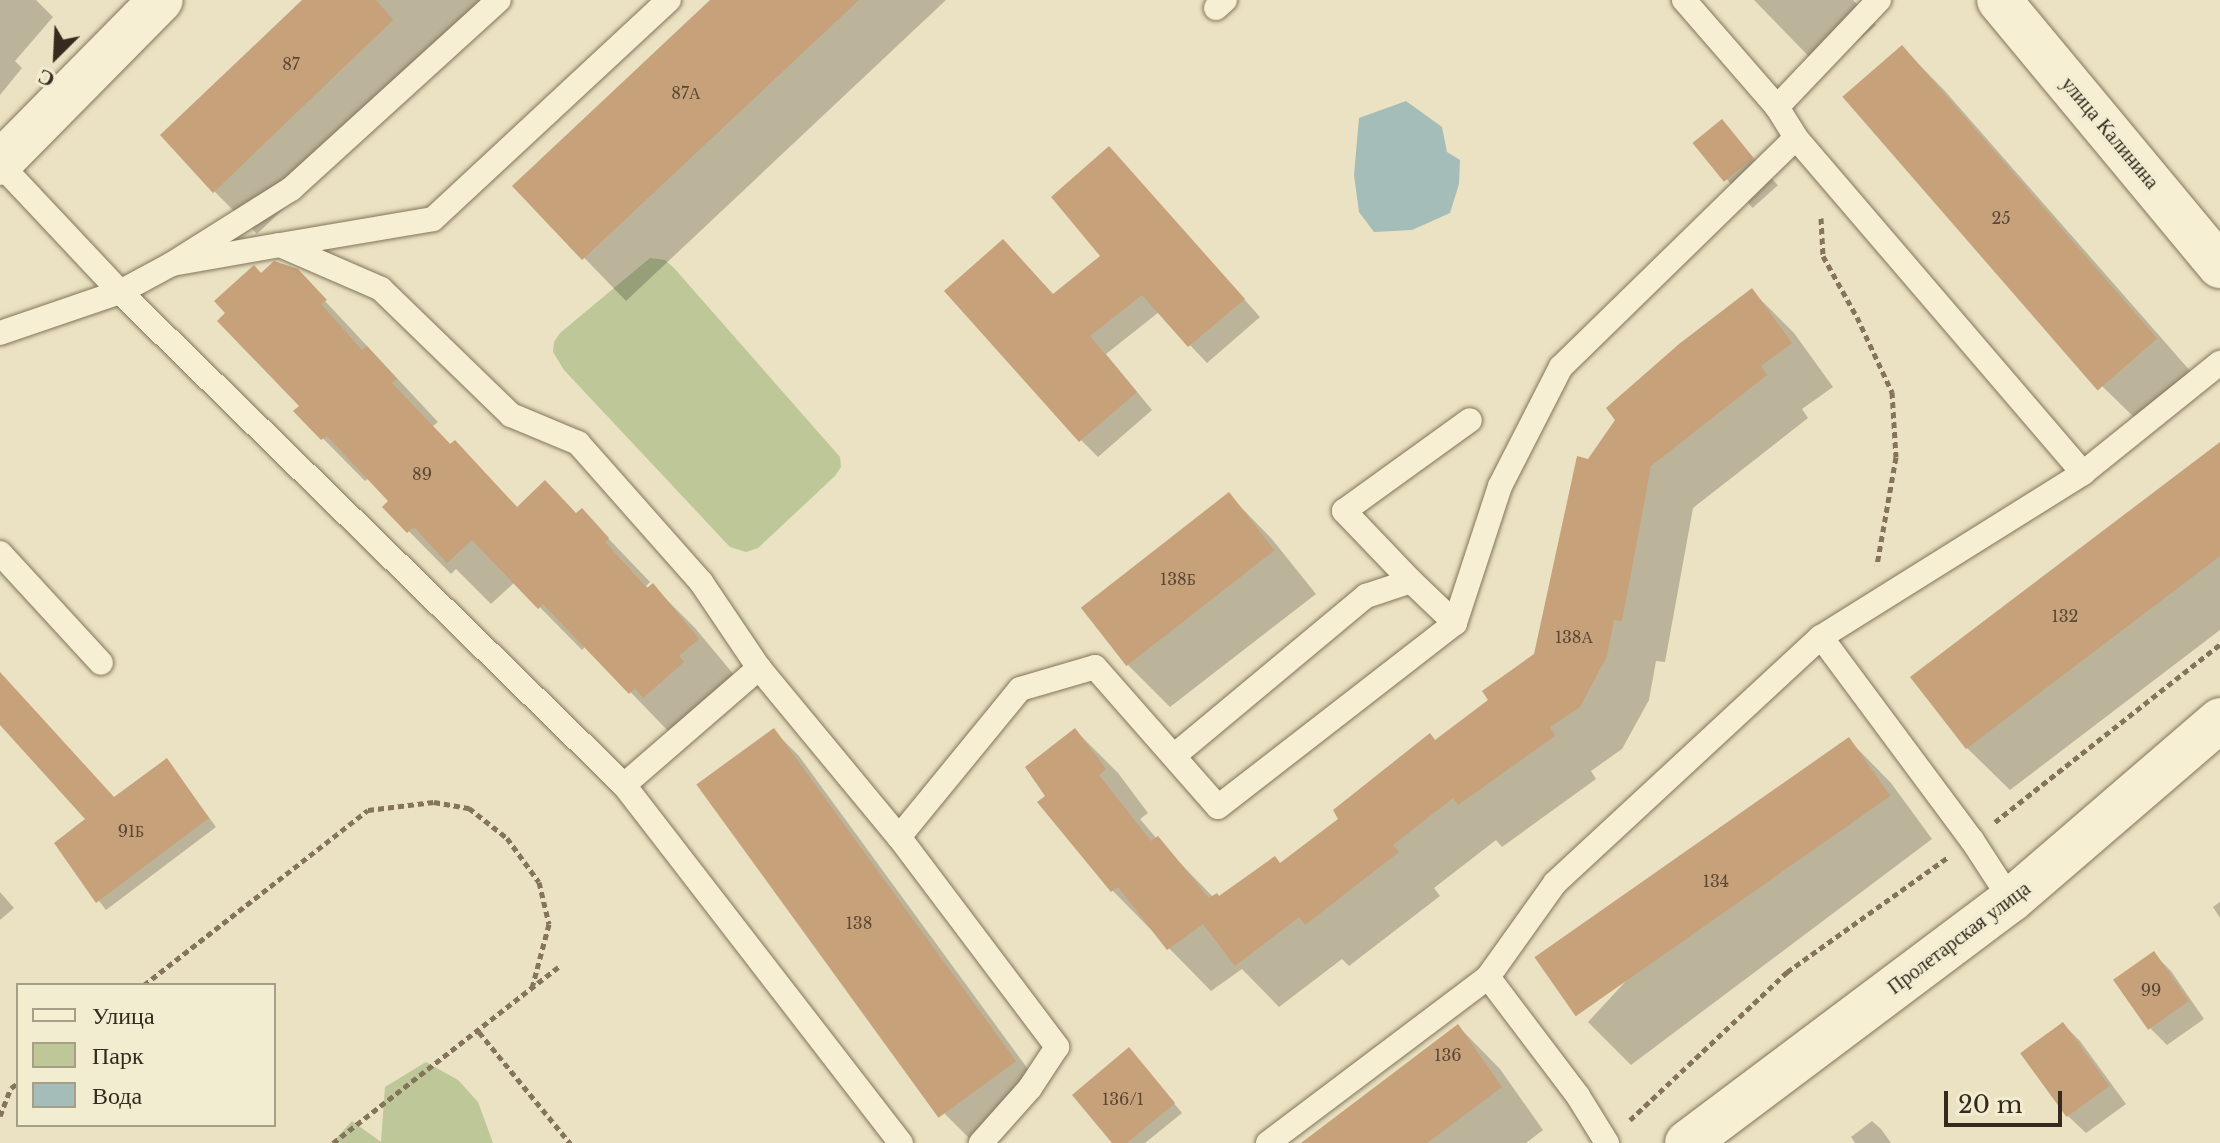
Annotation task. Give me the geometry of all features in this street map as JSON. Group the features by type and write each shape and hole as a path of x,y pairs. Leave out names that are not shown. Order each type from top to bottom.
{"street":[{"path":"0,163 161,0"},
{"name":"улица Калинина","path":"1999,0 2220,266"},
{"name":"Пролетарская улица","path":"1687,1143 2011,900 2220,720"}],"lane":[{"path":"0,333 120,292 172,264 291,189 499,0"},
{"path":"172,264 433,219 669,0"},
{"path":"1684,0 1777,107 1796,138 2083,473"},
{"path":"1777,107 1879,0"},
{"path":"899,837 1020,689 1095,667 1218,807 1455,623 1500,486 1561,367 1796,138"},
{"path":"0,163 120,292 624,785 901,1143"},
{"path":"280,245 381,289 511,415 578,443 701,582 759,668 899,837 1057,1047 1030,1088 981,1143"},
{"path":"1268,1143 1488,977 1555,883 1821,637 2083,473 2220,363"},
{"path":"1455,623 1344,511 1470,420"},
{"path":"0,553 101,663"},
{"path":"1175,755 1366,596 1411,581"},
{"path":"1821,637 1972,840 2011,900"},
{"path":"624,785 759,668"},
{"path":"1488,977 1578,1096 1607,1142"}],"path":[{"path":"1818,164 1823,256 1857,317 1892,392 1896,457 1871,606"},
{"path":"1607,1142 1787,972 1972,840 2220,644"},
{"path":"147,983 368,810 434,802 469,808 507,838 539,882 549,924 532,988"},
{"path":"333,1143 479,1032 558,967"},
{"path":"479,1032 570,1143"},
{"path":"0,1116 11,1088 16,1084"}],"green space":[{"path":"650,258 665,260 674,268 840,457 841,467 835,476 758,548 746,552 730,547 564,370 553,352 554,342 560,333"},
{"path":"426,1062 458,1080 478,1102 493,1143 332,1143 352,1121 381,1142 385,1087"}],"water":[{"path":"1406,101 1442,127 1447,152 1460,160 1459,184 1450,213 1412,230 1374,232 1359,212 1354,175 1359,118"}],"building":[{"path":"302,0 376,0 393,20 213,193 160,135"},
{"path":"710,0 859,0 582,260 512,186"},
{"path":"1902,45 2157,339 2098,390 1842,97"},
{"path":"1722,119 1753,158 1724,182 1692,143"},
{"path":"1109,146 1245,299 1188,347 1142,295 1090,336 1137,392 1079,442 944,291 1003,239 1053,294 1100,256 1051,197"},
{"path":"274,261 298,269 327,300 321,304 362,350 367,346 397,379 392,383 450,444 455,440 517,507 545,480 576,513 582,508 609,538 605,542 647,588 653,583 699,639 679,656 684,662 643,698 635,688 629,694 543,604 538,609 472,540 447,563 414,527 407,533 382,507 388,501 327,436 321,440 293,411 299,406 217,321 225,313 214,301 254,265 261,273"},
{"path":"1752,288 1792,343 1761,366 1767,375 1651,466 1622,621 1614,620 1607,656 1580,707 1550,727 1555,736 1458,805 1453,798 1393,845 1399,852 1305,925 1299,917 1235,966 1203,924 1167,950 1118,887 1111,892 1037,802 1045,796 1025,767 1075,728 1106,769 1099,775 1151,841 1158,836 1209,898 1217,893 1219,896 1275,856 1280,863 1338,819 1333,810 1430,733 1435,740 1488,700 1482,691 1534,654 1577,456 1588,459 1615,420 1606,408 1679,344"},
{"path":"2220,442 2220,556 1966,749 1910,677"},
{"path":"1229,492 1275,550 1126,666 1081,608"},
{"path":"0,672 114,797 167,758 209,818 96,903 54,843 85,819 0,725"},
{"path":"774,728 1016,1061 939,1118 696,784"},
{"path":"1849,737 1890,796 1576,1016 1534,957"},
{"path":"2154,951 2189,1001 2148,1030 2113,980"},
{"path":"2063,1022 2109,1086 2067,1117 2020,1053"},
{"path":"1458,1024 1502,1087 1427,1143 1301,1143"},
{"path":"1129,1047 1175,1103 1127,1143 1112,1143 1072,1095"}]}
